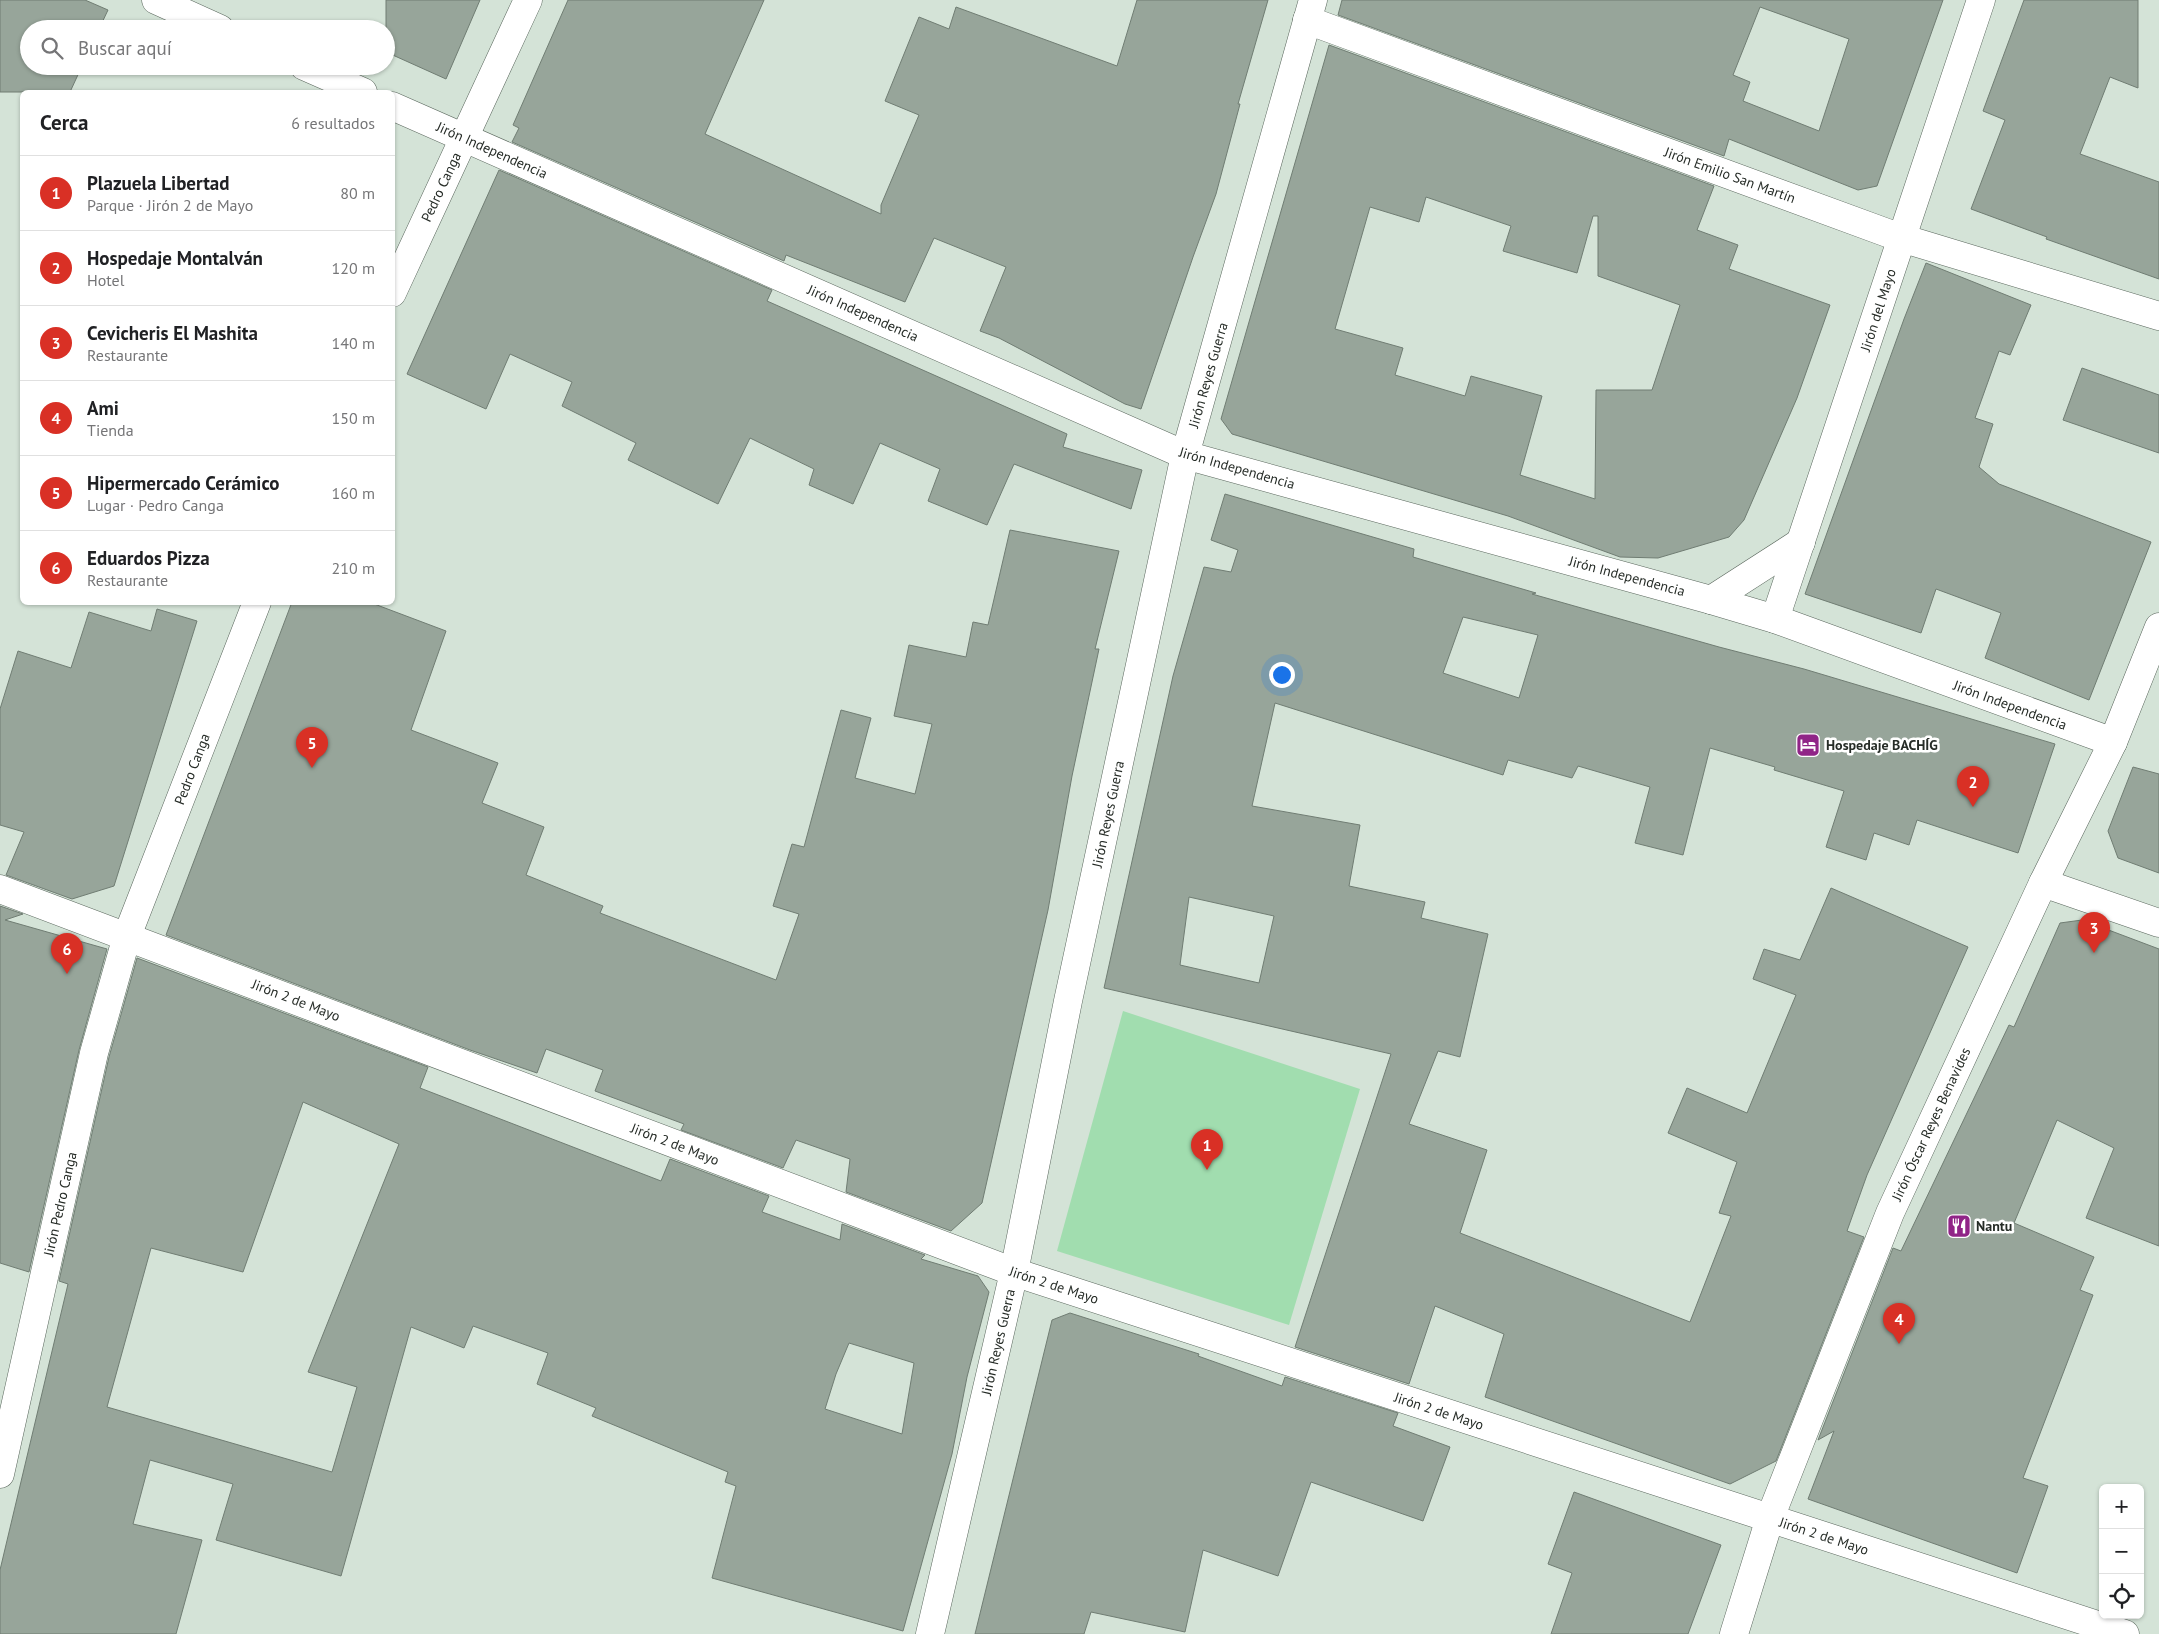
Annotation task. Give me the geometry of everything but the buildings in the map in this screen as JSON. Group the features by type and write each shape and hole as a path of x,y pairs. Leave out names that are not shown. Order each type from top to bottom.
{"street":[{"path":"156,0 200,20"},
{"name":"Pedro Canga","path":"395,287 528,0"},
{"name":"Jirón del Mayo","path":"1775,620 1981,0"},
{"name":"Jirón Emilio San Martín","path":"1310,10 1902,238 2159,316"},
{"name":"Jirón Reyes Guerra","path":"930,1634 1014,1272 1068,1001 1185,455 1310,10"},
{"path":"324,75 358,90"},
{"name":"Jirón Independencia","path":"395,107 1185,455 1711,600 1775,620 2113,742"},
{"path":"1711,600 1801,542"},
{"name":"Pedro Canga","path":"127,936 256,605"},
{"name":"Jirón Óscar Reyes Benavides","path":"1734,1634 1770,1518 1890,1213 2043,883 2113,742 2159,627"},
{"path":"2043,883 2159,923"},
{"name":"Jirón 2 de Mayo","path":"0,890 127,936 1014,1272 2125,1634"},
{"name":"Jirón Pedro Canga","path":"0,1474 94,1053 127,936"}],"green space":[{"path":"1123,1011 1360,1089 1289,1325 1057,1251"}],"place":[{"name":"Hospedaje BACHÍG","path":"1808,745"},
{"name":"Hipermercado Cerámico","path":"312,768"},
{"name":"Hospedaje Montalván","path":"1973,807"},
{"name":"Cevicheris El Mashita","path":"2094,953"},
{"name":"Eduardos Pizza","path":"67,974"},
{"name":"Plazuela Libertad","path":"1207,1170"},
{"name":"Nantu","path":"1959,1226"},
{"name":"Ami","path":"1899,1344"}]}
